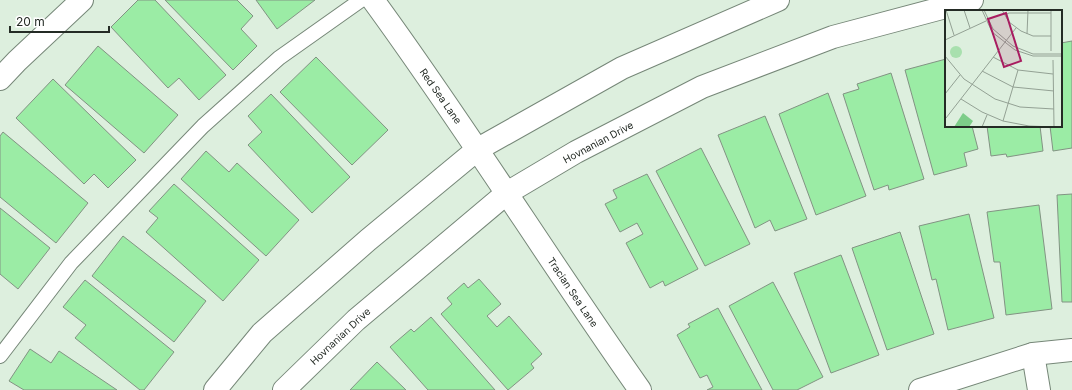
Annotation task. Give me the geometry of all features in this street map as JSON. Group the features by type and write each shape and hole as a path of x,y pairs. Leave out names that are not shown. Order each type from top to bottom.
{"street":[{"path":"0,79 82,0"},
{"name":"Red Sea Lane","path":"373,0 478,149 507,193"},
{"path":"215,390 262,333 368,240 478,149 622,68 778,0"},
{"name":"Hovnanian Drive","path":"284,390 356,320 507,193 576,152 702,87 833,37 972,0"},
{"name":"Tracian Sea Lane","path":"507,193 589,317 640,390"},
{"path":"920,390 1033,354 1072,350"},
{"path":"1033,354 1039,390"}],"lane":[{"path":"0,356 71,262 203,126 279,58 361,0"}],"building":[{"path":"138,0 155,0 226,75 199,100 179,78 168,88 111,27"},
{"path":"165,0 237,0 253,16 241,29 257,46 233,70"},
{"path":"256,0 315,0 277,29"},
{"path":"1072,41 1072,148 1053,151 1050,127 1062,127 1062,43"},
{"path":"98,46 178,115 144,153 65,85"},
{"path":"316,57 388,130 352,165 280,92"},
{"path":"945,59 945,127 972,127 978,149 964,153 967,166 934,175 905,70"},
{"path":"891,73 924,179 889,190 888,185 874,190 843,94 859,89 857,84"},
{"path":"53,79 136,160 108,188 94,174 84,184 16,118"},
{"path":"828,93 866,196 816,215 779,114"},
{"path":"271,94 350,177 312,213 248,145 262,132 248,116"},
{"path":"765,116 807,219 775,231 770,220 755,228 718,135"},
{"path":"987,127 1040,127 1043,151 1007,157 1006,154 991,156"},
{"path":"3,132 88,203 56,243 0,197 0,136"},
{"path":"701,148 750,244 705,266 656,171"},
{"path":"206,151 229,172 237,163 299,220 266,256 181,179"},
{"path":"647,174 698,269 665,286 663,281 650,288 626,243 643,234 637,223 620,232 605,204 617,198 613,190"},
{"path":"174,184 259,260 223,301 146,232 158,218 149,211"},
{"path":"1072,194 1072,302 1062,302 1057,195"},
{"path":"1039,205 1052,309 1006,315 1000,262 994,262 987,212"},
{"path":"0,208 50,248 18,289 0,274"},
{"path":"969,214 994,318 948,330 936,279 932,280 919,226"},
{"path":"900,232 934,334 887,350 852,248"},
{"path":"123,236 206,301 174,342 92,276"},
{"path":"841,255 879,355 831,373 794,273"},
{"path":"479,279 501,304 487,316 497,327 509,316 542,354 531,364 534,368 508,390 441,314 452,304 447,298 464,283 468,288"},
{"path":"85,280 174,352 144,390 140,390 75,338 86,325 63,307"},
{"path":"773,282 823,377 797,390 773,390 729,306"},
{"path":"718,308 762,390 707,390 713,387 707,375 700,378 677,335 690,327 688,324"},
{"path":"431,317 495,390 428,390 390,347 411,329 414,332"},
{"path":"30,349 51,363 59,351 117,390 24,390 9,381"},
{"path":"377,362 406,390 350,390"}]}
